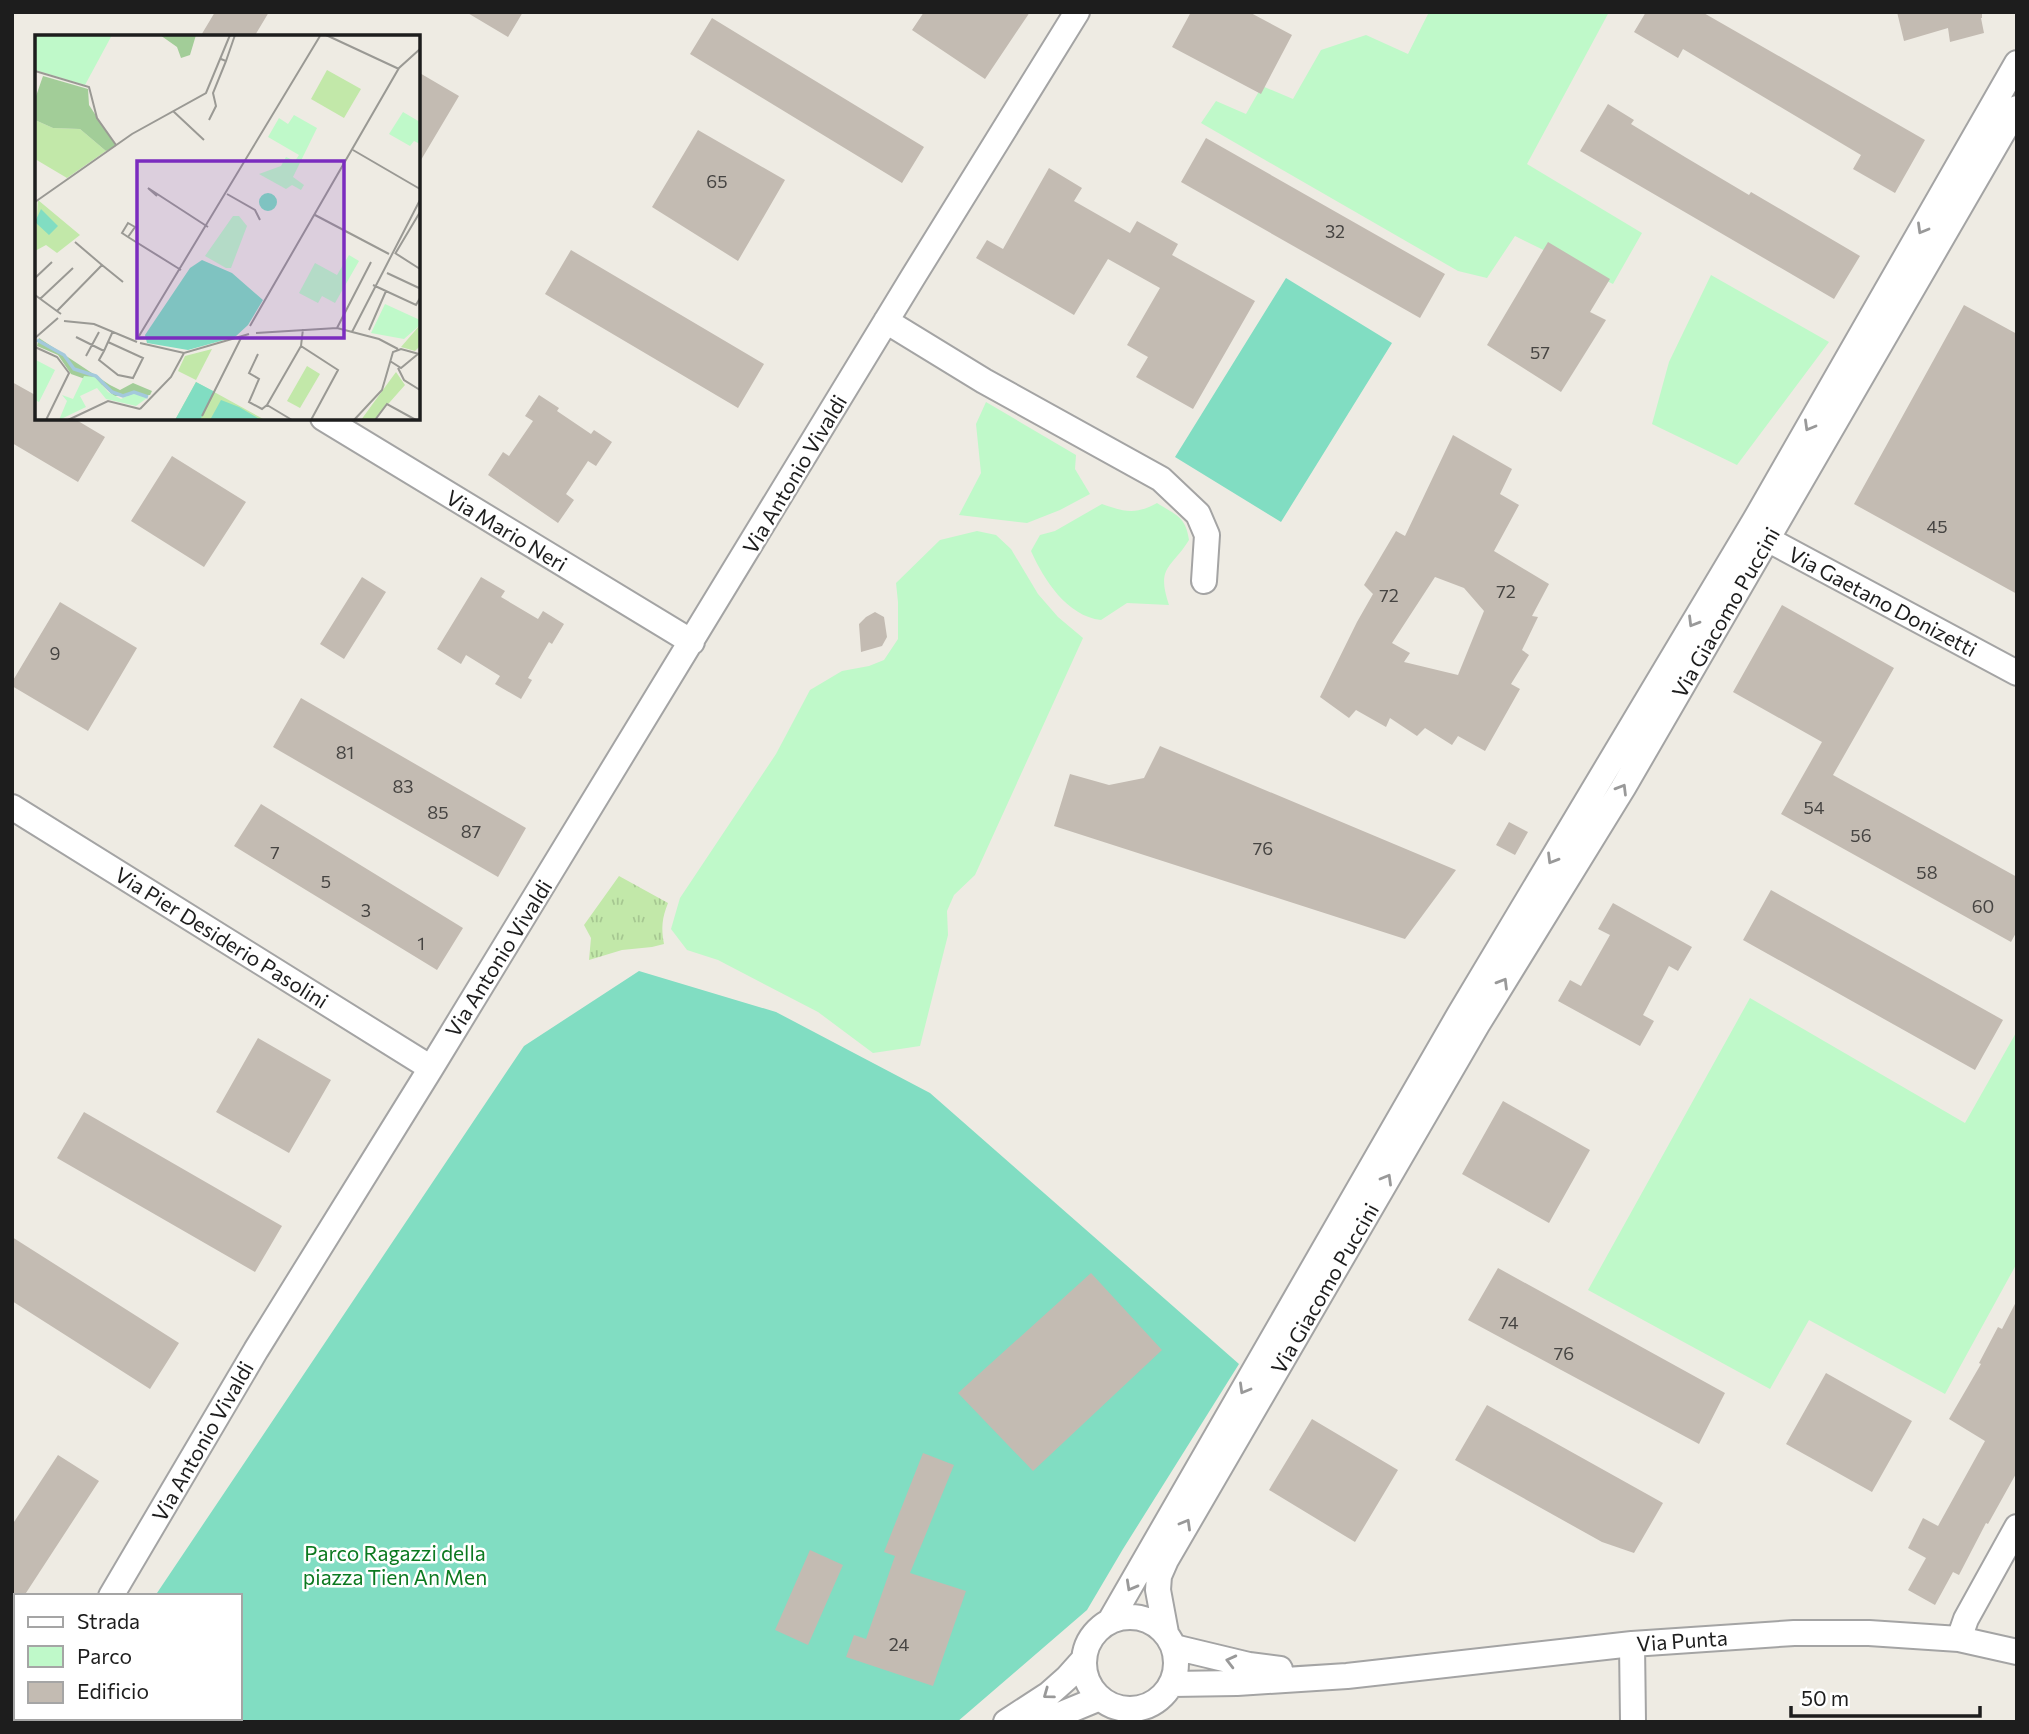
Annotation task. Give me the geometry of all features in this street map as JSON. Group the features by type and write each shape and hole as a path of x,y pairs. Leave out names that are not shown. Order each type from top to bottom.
{"street":[{"name":"Via Antonio Vivaldi","path":"112,1594 256,1350 1077,12"},
{"name":"Via Giacomo Puccini","path":"1084,1659 1092,1636 1111,1620 1197,1487 1468,1020 1758,535 1986,139 2017,63"},
{"name":"Via Giacomo Puccini","path":"1986,139 2017,108"},
{"path":"886,321 984,381 1161,479 1198,514 1207,535 1204,581"},
{"name":"Via Mario Neri","path":"326,420 692,642"},
{"name":"Via Gaetano Donizetti","path":"1758,535 2017,673"},
{"name":"Via Pier Desiderio Pasolini","path":"12,807 431,1068"},
{"name":"Via Giacomo Puccini","path":"1172,1684 1177,1660 1158,1590 1159,1576 1197,1487"},
{"path":"1959,1639 1966,1619 2017,1527"},
{"path":"1111,1620 1125,1616 1140,1617 1155,1623 1170,1640"},
{"name":"Via Punta","path":"1172,1684 1347,1676 1632,1644 1794,1633 1869,1633 1959,1639 2017,1652"},
{"name":"Via Punta","path":"1170,1640 1249,1665 1347,1676"},
{"path":"1632,1644 1633,1722"},
{"path":"1084,1659 1087,1681 1100,1698 1112,1706 1139,1709 1153,1704 1172,1684"},
{"path":"1006,1722 1049,1694 1084,1659"},
{"path":"1042,1722 1100,1698"}],"green space":[{"path":"1429,12 1609,12 1527,164 1642,233 1613,284 1515,236 1487,278 1458,271 1201,123 1216,101 1246,114 1262,86 1293,99 1321,50 1366,35 1408,54"},
{"path":"1711,275 1829,342 1737,465 1652,424 1669,362"},
{"path":"1286,278 1392,343 1281,522 1175,457"},
{"path":"986,402 1076,455 1075,469 1090,494 1027,523 959,515 981,473 976,424"},
{"path":"1157,503 1183,521 1189,540 1165,575 1165,592 1169,605 1127,603 1101,620 1078,612 1067,604 1050,585 1031,551 1040,535 1055,531 1102,504 1130,511"},
{"path":"977,531 996,535 1011,549 1038,594 1058,617 1083,638 975,875 954,895 947,911 948,935 920,1046 873,1053 818,1012 718,960 687,950 671,929 680,898 776,754 810,690 842,671 884,660 898,639 896,583 940,540"},
{"path":"619,876 668,903 663,923 664,944 622,950 589,960 591,938 584,925"},
{"name":"Parco Ragazzi della piazza Tien An Men","path":"639,971 776,1012 930,1093 1239,1364 1087,1610 957,1722 75,1722 242,1720 242,1594 156,1594 524,1046"},
{"path":"1750,998 1965,1123 2017,1031 2017,1263 1945,1394 1809,1320 1770,1389 1588,1290"}],"building":[{"path":"215,12 269,12 255,35 201,35"},
{"path":"466,12 523,12 508,37"},
{"path":"924,12 1030,12 985,79 912,30"},
{"path":"1191,12 1249,12 1292,35 1261,94 1172,47"},
{"path":"1646,12 1702,12 1925,140 1895,193 1853,169 1861,155 1683,49 1678,58 1634,32"},
{"path":"1897,12 1982,12 1984,33 1950,42 1948,28 1904,41"},
{"path":"712,18 924,147 902,183 690,54"},
{"path":"420,73 459,96 420,162"},
{"path":"1608,104 1634,120 1631,124 1685,157 1860,256 1834,299 1580,151"},
{"path":"698,130 785,180 738,261 652,207"},
{"path":"1206,138 1445,274 1420,318 1181,182"},
{"path":"1049,168 1082,188 1074,201 1130,233 1137,221 1178,244 1172,255 1255,301 1193,409 1136,377 1148,357 1127,345 1160,288 1108,259 1074,315 976,258 987,240 1003,249"},
{"path":"1548,242 1610,279 1590,312 1606,320 1561,392 1487,345"},
{"path":"571,250 764,364 738,408 545,294"},
{"path":"1964,305 2017,334 2017,594 1854,504"},
{"path":"12,382 35,395 35,420 76,420 105,437 78,482 12,443"},
{"path":"539,395 591,434 594,430 612,442 596,466 588,461 566,494 574,500 558,523 488,475 503,452 509,456 533,421 525,416"},
{"path":"1453,435 1512,469 1500,494 1519,505 1494,551 1549,584 1532,616 1538,617 1522,650 1529,655 1511,684 1520,689 1485,751 1458,736 1452,745 1425,728 1417,736 1390,718 1386,727 1356,710 1349,718 1320,697 1373,594 1364,585 1396,531 1405,536","holes":["1435,577 1464,588 1484,611 1458,675 1404,662 1410,653 1392,643"]},
{"path":"172,456 246,502 204,567 131,521"},
{"path":"362,577 386,592 344,659 320,644"},
{"path":"481,577 505,591 501,597 538,619 543,611 564,624 552,644 549,642 528,678 532,680 521,699 495,684 500,676 466,655 461,664 437,649"},
{"path":"60,602 137,648 88,731 12,686"},
{"path":"1782,605 1894,668 1833,775 2017,877 2017,931 2011,942 1781,814 1822,742 1733,692"},
{"path":"875,612 884,617 887,637 882,646 861,652 859,624"},
{"path":"301,698 526,828 498,877 273,747"},
{"path":"1160,746 1456,870 1405,939 1054,826 1070,774 1109,785 1144,778"},
{"path":"261,804 463,928 437,970 234,846"},
{"path":"1509,822 1528,832 1515,855 1496,845"},
{"path":"1771,890 2003,1020 1975,1070 1743,940"},
{"path":"1613,903 1692,947 1678,971 1669,966 1643,1015 1654,1021 1640,1046 1558,1001 1570,980 1581,986 1610,935 1598,929"},
{"path":"258,1038 331,1080 289,1153 216,1112"},
{"path":"1503,1101 1590,1150 1549,1223 1462,1174"},
{"path":"84,1112 282,1226 255,1272 57,1158"},
{"path":"12,1237 179,1343 150,1389 12,1301"},
{"path":"1498,1268 1725,1393 1699,1444 1468,1320"},
{"path":"1091,1273 1162,1350 1033,1471 958,1393"},
{"path":"2017,1300 2017,1472 1959,1575 1953,1572 1935,1605 1908,1590 1926,1558 1908,1548 1923,1518 1938,1526 1985,1441 1949,1419 1981,1364 1979,1363 1998,1327 2002,1329"},
{"path":"1826,1373 1912,1421 1872,1492 1786,1444"},
{"path":"1487,1405 1663,1503 1634,1553 1602,1542 1455,1460"},
{"path":"1312,1419 1398,1470 1355,1542 1269,1490"},
{"path":"923,1453 954,1465 910,1573 966,1591 933,1686 846,1657 854,1635 866,1639 895,1556 884,1552"},
{"path":"58,1455 99,1481 25,1594 14,1594 12,1614 12,1525"},
{"path":"810,1550 843,1565 808,1645 775,1630"}]}
